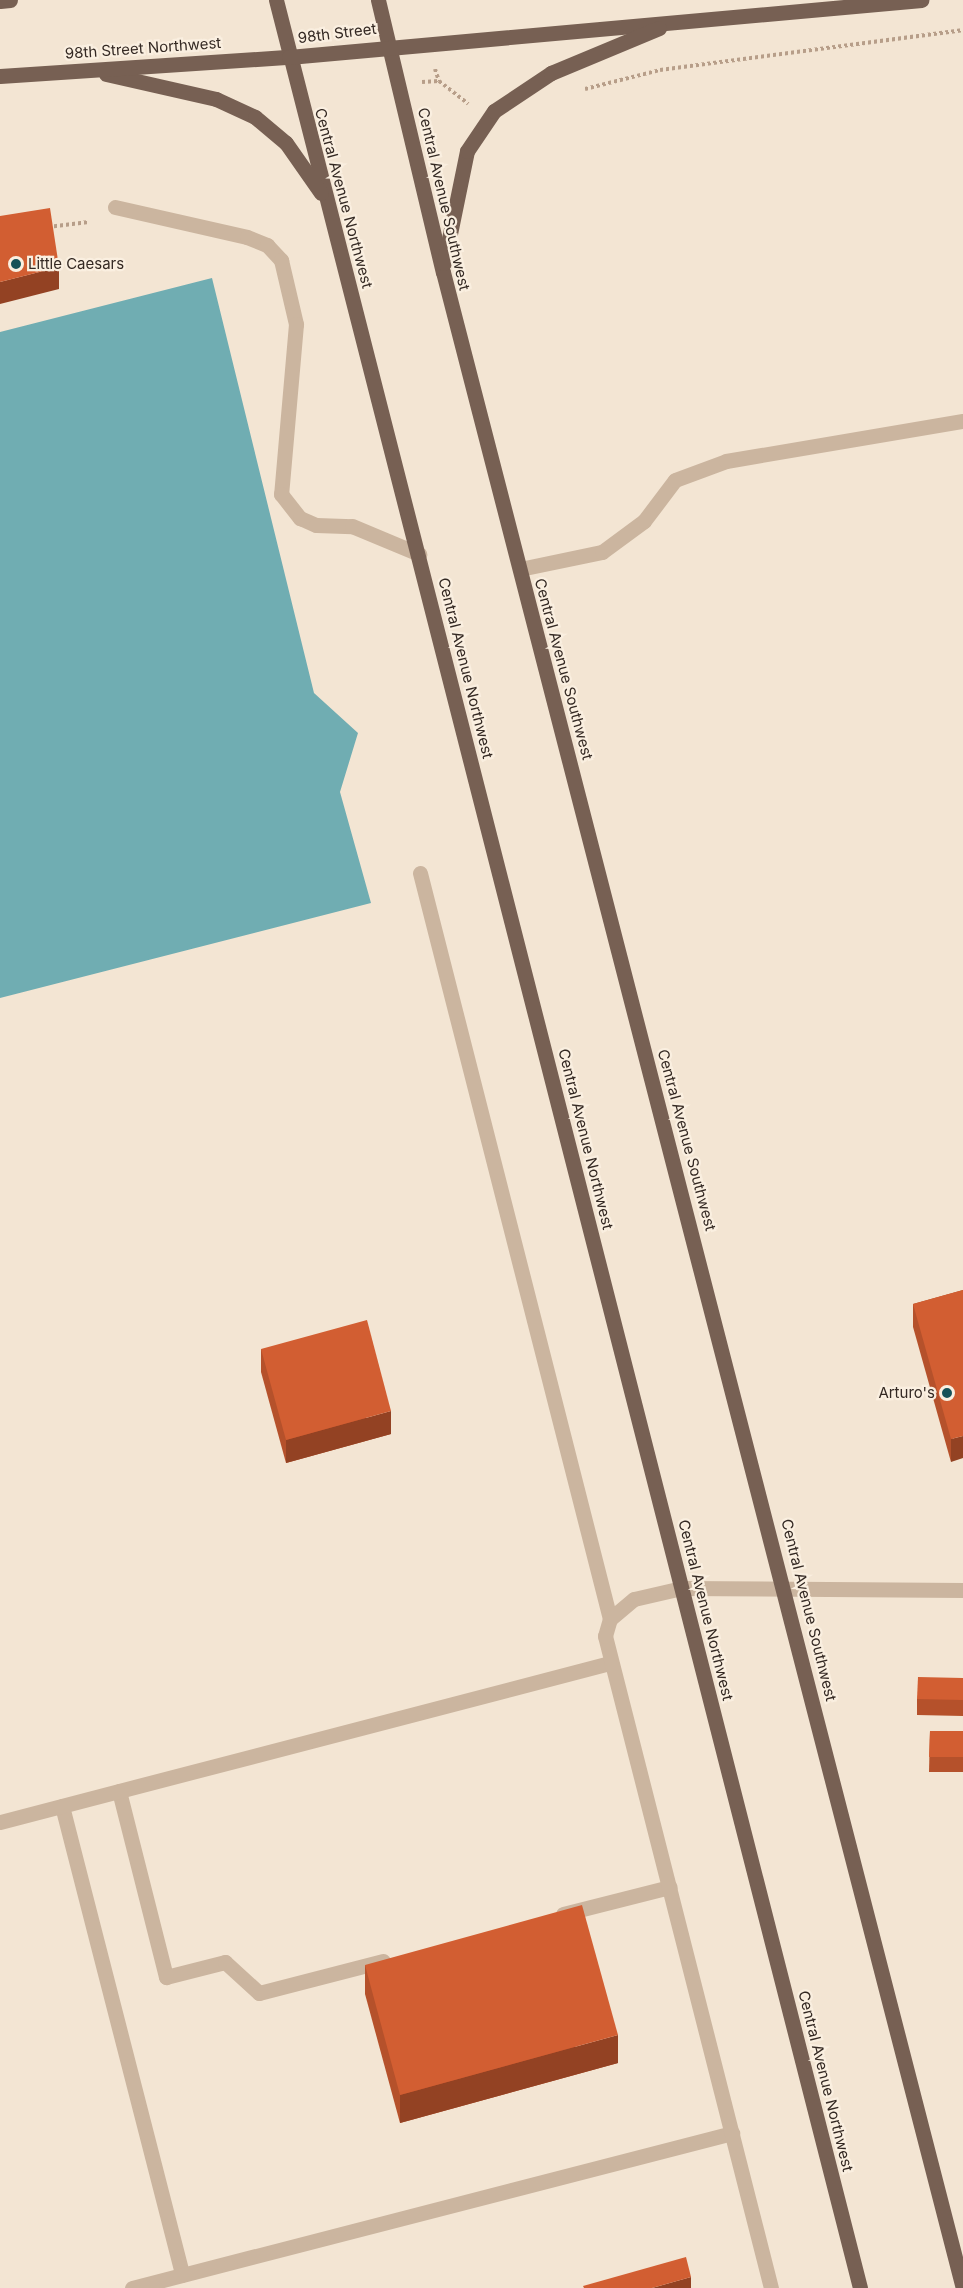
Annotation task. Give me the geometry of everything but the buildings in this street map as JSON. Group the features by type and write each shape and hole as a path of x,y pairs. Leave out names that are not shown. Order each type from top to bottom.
{"main road":[{"path":"0,1 10,0"},
{"name":"Central Avenue Northwest","path":"276,0 860,2288"},
{"name":"Central Avenue Southwest","path":"378,0 443,272 785,1589 963,2288"},
{"name":"98th Street","path":"289,57 390,44 921,0"},
{"path":"443,272 467,151 494,111 551,73 672,22"},
{"name":"98th Street Northwest","path":"0,76 289,57"},
{"path":"88,70 216,99 255,117 286,143 327,202"}],"street":[{"path":"114,207 247,237 267,245 281,260 296,324 281,494 300,518 316,525 352,526 419,554"},
{"path":"520,569 602,552 644,521 675,480 726,461 963,421"},
{"path":"420,873 610,1619 605,1636 610,1663 670,1887 771,2288"},
{"path":"610,1619 634,1599 682,1588 963,1590"},
{"path":"0,1822 610,1663"},
{"path":"119,1791 166,1977 225,1962 259,1993 395,1958"},
{"path":"62,1806 182,2275"},
{"path":"541,1920 670,1887"},
{"path":"132,2288 732,2133"}],"path":[{"path":"579,90 660,70 963,30"},
{"path":"435,69 439,81 474,108"},
{"path":"418,82 439,81"},
{"path":"45,228 89,222"}],"water":[{"path":"212,278 314,693 358,733 340,792 371,903 0,998 0,332"}],"place":[{"name":"Little Caesars","path":"16,264"},
{"name":"Arturo's","path":"947,1393"}]}
